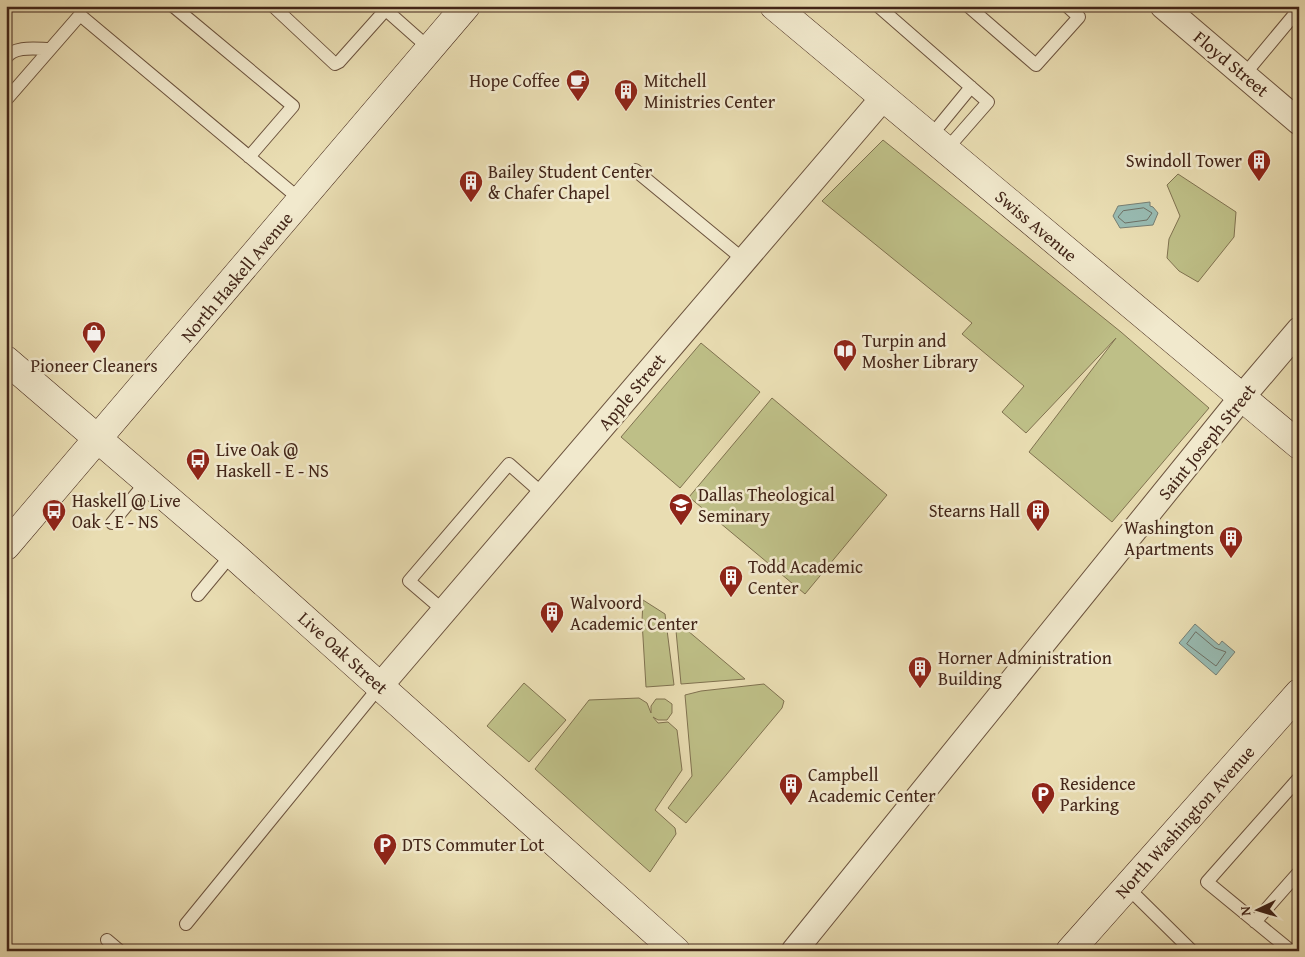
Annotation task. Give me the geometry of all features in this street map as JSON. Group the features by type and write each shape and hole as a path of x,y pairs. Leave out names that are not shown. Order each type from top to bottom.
{"street":[{"name":"North Haskell Avenue","path":"6,546 302,201 466,6"},
{"name":"Swiss Avenue","path":"774,6 1299,445"},
{"name":"Floyd Street","path":"1163,6 1299,122"},
{"name":"Apple Street","path":"380,686 883,98"},
{"name":"Saint Joseph Street","path":"794,951 1242,397 1299,330"},
{"name":"Live Oak Street","path":"6,360 232,554 676,951"},
{"name":"North Washington Avenue","path":"1070,951 1299,693"}],"lane":[{"path":"174,6 293,106 249,157"},
{"path":"273,6 334,64 339,62 387,8 430,49"},
{"path":"878,6 988,102 938,144"},
{"path":"968,6 1036,65 1079,16 1067,6"},
{"path":"1244,75 1299,9"},
{"path":"6,100 84,11 249,157 302,201"},
{"path":"6,58 8,54 19,50 50,49"},
{"path":"938,144 971,87"},
{"path":"635,170 744,260"},
{"path":"444,611 409,582 509,464 544,494"},
{"path":"112,523 147,481"},
{"path":"198,595 232,554"},
{"path":"186,924 380,686"},
{"path":"1291,951 1207,882 1299,778"},
{"path":"1256,922 1299,872"},
{"path":"1127,887 1192,951"},
{"path":"107,940 120,951"}],"green space":[{"path":"883,140 1121,332 1209,408 1112,522 1029,452 1116,338 1026,433 1002,412 1024,386 962,334 972,323 822,201"},
{"path":"1178,174 1236,212 1234,237 1198,282 1179,271 1167,258 1169,239 1180,216 1167,185"},
{"path":"701,343 760,392 680,488 621,437"},
{"path":"772,398 887,495 805,594 689,497"},
{"path":"643,600 665,614 674,685 646,687 642,621"},
{"path":"675,620 745,679 681,684"},
{"path":"524,683 566,720 529,762 487,726"},
{"path":"764,684 784,701 782,708 686,823 668,808 692,776 685,695 701,691"},
{"path":"639,698 647,703 651,713 651,706 656,699 665,699 672,704 672,713 667,720 658,720 653,717 658,723 668,722 677,730 682,770 655,810 675,828 676,834 650,872 535,769 589,700"}],"water":[{"path":"1150,202 1150,206 1158,213 1153,225 1120,228 1113,216 1118,206"},
{"path":"1195,624 1219,645 1222,641 1235,652 1216,675 1179,643"}],"place":[{"name":"Hope Coffee","path":"578,102"},
{"name":"Mitchell Ministries Center","path":"626,112"},
{"name":"Swindoll Tower","path":"1259,182"},
{"name":"Bailey Student Center & Chafer Chapel","path":"471,203"},
{"name":"Pioneer Cleaners","path":"94,354"},
{"name":"Turpin and Mosher Library","path":"845,372"},
{"name":"Live Oak @ Haskell - E - NS","path":"198,481"},
{"name":"Dallas Theological Seminary","path":"681,526"},
{"name":"Haskell @ Live Oak - E - NS","path":"54,532"},
{"name":"Stearns Hall","path":"1038,532"},
{"name":"Washington Apartments","path":"1231,559"},
{"name":"Todd Academic Center","path":"731,598"},
{"name":"Walvoord Academic Center","path":"552,634"},
{"name":"Horner Administration Building","path":"920,689"},
{"name":"Campbell Academic Center","path":"791,806"},
{"name":"Residence Parking","path":"1043,815"},
{"name":"DTS Commuter Lot","path":"385,866"}]}
